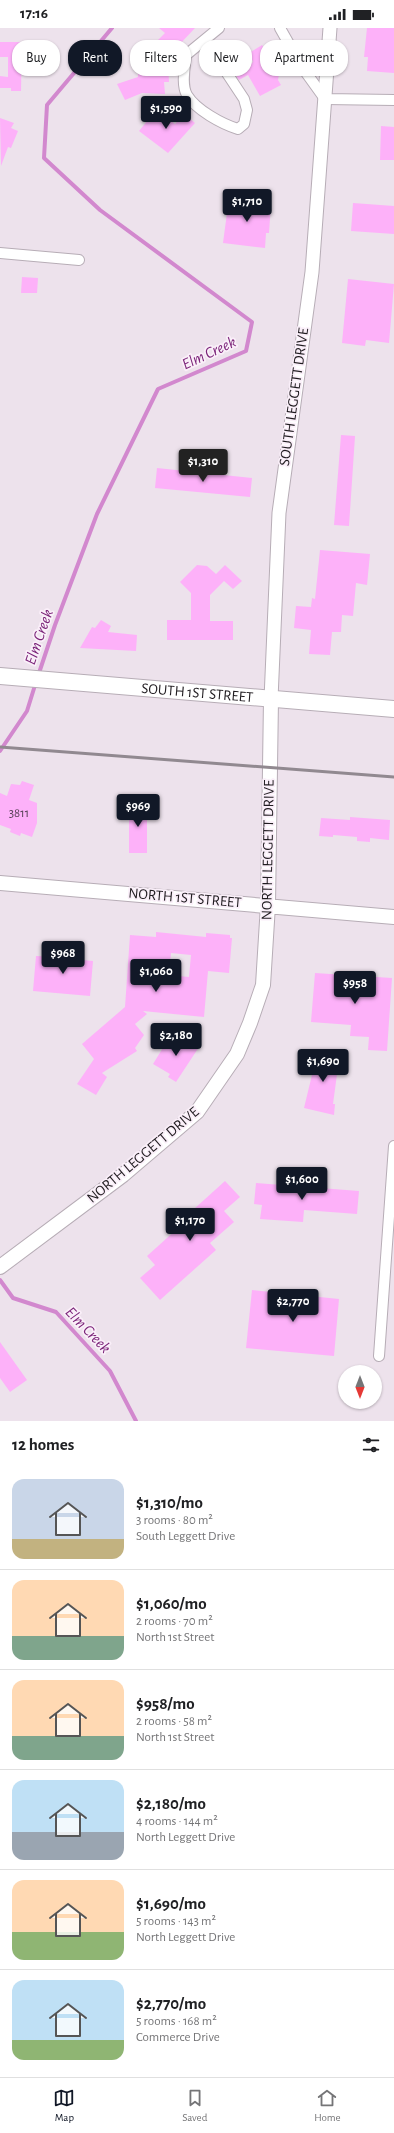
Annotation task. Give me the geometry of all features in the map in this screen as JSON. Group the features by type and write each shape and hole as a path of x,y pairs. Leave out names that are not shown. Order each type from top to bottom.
{"main road":[{"name":"SOUTH 1ST STREET","path":"2,676 394,709"},
{"name":"SOUTH LEGGETT DRIVE","path":"269,767 271,699"},
{"name":"NORTH LEGGETT DRIVE","path":"0,1267 123,1175 197,1112 237,1054 250,1023 263,985 268,905 269,767"},
{"name":"NORTH 1ST STREET","path":"0,883 394,917"}],"street":[{"path":"205,40 212,53 233,80 244,99 246,110 244,124 238,129 222,124 187,95 184,76 186,56 219,28"},
{"path":"280,28 302,67 325,99 394,100"},
{"name":"SOUTH LEGGETT DRIVE","path":"271,699 279,513 312,272 330,28"},
{"path":"0,253 79,260"},
{"path":"379,1356 394,1146"}],"building":[{"path":"159,28 195,28 184,40 158,40 165,33"},
{"path":"367,28 394,28 394,73 367,71 368,57 364,57"},
{"path":"0,42 12,42 12,76 21,76 21,91 11,91 11,88 0,88 0,76 8,77 8,57 0,57"},
{"path":"260,46 260,76 279,76 278,80 281,85 260,96 249,76 252,76 252,51"},
{"path":"169,76 169,82 164,82 165,94 142,93 125,100 117,84 138,77"},
{"path":"236,76 246,76 239,80"},
{"path":"157,109 175,124 184,114 195,123 168,153 139,131"},
{"path":"0,118 14,123 11,128 18,131 11,148 8,147 1,166"},
{"path":"381,126 394,127 394,160 380,160"},
{"path":"229,198 271,204 269,233 266,233 265,248 223,243"},
{"path":"353,203 394,206 394,234 351,231"},
{"path":"22,277 38,278 37,293 21,293"},
{"path":"348,279 394,284 389,343 366,340 365,346 342,343"},
{"path":"341,435 355,436 349,526 334,525"},
{"path":"157,468 252,478 250,497 155,488"},
{"path":"320,550 370,554 367,585 356,583 353,616 342,615 341,632 332,632 330,655 309,654 311,630 294,628 296,606 311,607 312,598 315,599"},
{"path":"197,565 207,566 216,574 225,565 242,581 233,589 224,581 210,595 210,621 233,621 233,640 167,640 167,620 191,620 191,593 180,582"},
{"path":"101,620 111,626 108,632 137,635 136,651 80,648 92,627 95,628"},
{"path":"22,781 34,785 29,800 37,803 37,823 32,837 21,833 20,836 10,832 11,829 0,825 0,793 7,796 11,784 20,785"},
{"path":"129,802 147,802 147,853 129,853"},
{"path":"350,817 390,820 389,840 370,838 370,842 357,841 357,837 333,835 333,837 319,836 321,818 350,820"},
{"path":"156,932 206,937 206,933 230,935 230,938 232,938 229,973 208,971 204,1017 143,1011 147,1014 135,1024 144,1035 135,1048 137,1051 102,1073 107,1077 96,1095 77,1084 94,1059 82,1044 125,1007 130,935 156,937","holes":["171,953 191,955 189,977 169,975"]},
{"path":"57,952 73,953 73,959 93,961 90,996 33,991 36,956 57,957"},
{"path":"315,973 392,978 387,1051 368,1050 369,1037 350,1036 351,1025 311,1022"},
{"path":"182,1037 199,1047 176,1082 168,1077 170,1074 153,1064 169,1038 178,1044"},
{"path":"318,1050 340,1052 333,1104 335,1104 334,1115 304,1108"},
{"path":"225,1181 240,1197 224,1211 234,1222 210,1243 216,1250 160,1300 140,1278 155,1265 147,1256 187,1220 184,1218"},
{"path":"256,1183 359,1191 357,1214 304,1210 303,1222 260,1219 262,1205 254,1204"},
{"path":"252,1290 339,1299 334,1356 246,1348"},
{"path":"0,1342 27,1380 10,1392 0,1378"}],"waterway":[{"name":"Elm Creek","path":"38,676 55,625 97,514 158,389 246,351 252,322 100,210 44,158 47,105 112,28"},
{"name":"Elm Creek","path":"0,751 27,711 36,682"},
{"name":"Elm Creek","path":"0,1280 13,1298 56,1312 110,1371 136,1421"}],"railway":[{"path":"0,747 394,777"}]}
